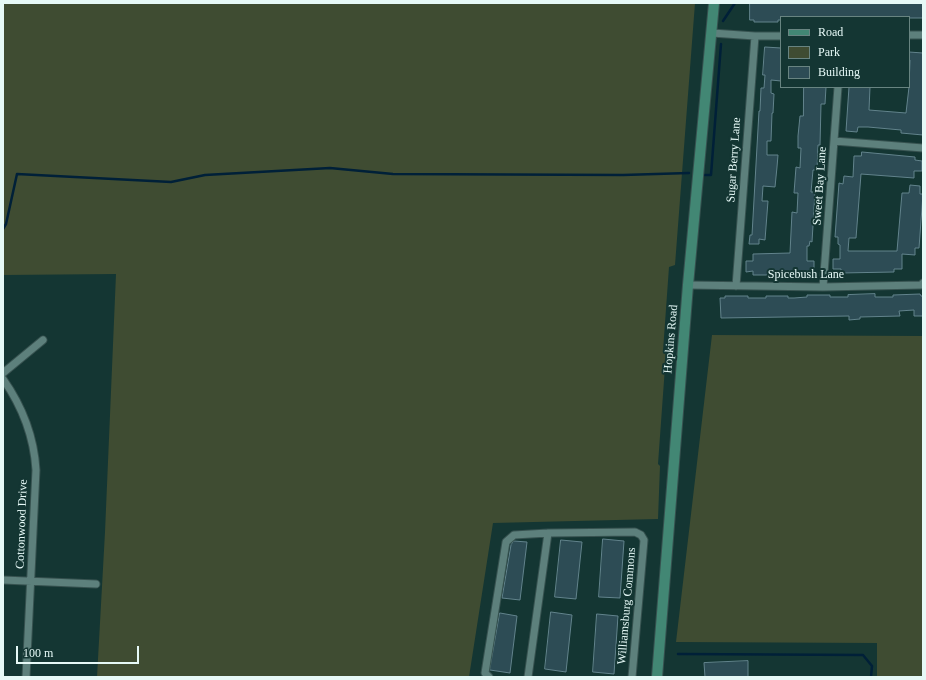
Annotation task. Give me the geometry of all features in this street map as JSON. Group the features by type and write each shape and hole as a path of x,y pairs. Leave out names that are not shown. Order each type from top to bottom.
{"street":[{"name":"Hopkins Road","path":"657,677 688,285 714,3"},
{"path":"712,33 780,36"},
{"path":"910,35 923,35"},
{"name":"Sugar Berry Lane","path":"736,286 755,36"},
{"name":"Sweet Bay Lane","path":"823,287 838,88"},
{"path":"834,141 923,148"},
{"name":"Spicebush Lane","path":"688,285 823,287 921,285 923,283"},
{"path":"3,373 43,340"},
{"name":"Cottonwood Drive","path":"3,379 17,402 23,416 32,440 35,455 36,470 26,677"},
{"name":"Williamsburg Commons","path":"489,677 485,673 506,542 514,535 635,532 641,535 644,540 632,677"},
{"path":"528,677 548,533"},
{"path":"3,580 96,584"}],"green space":[{"path":"3,3 695,3 675,265 669,267 663,351 666,353 658,464 660,466 658,519 493,523 469,677 97,677 116,274 3,275"},
{"path":"712,335 923,336 923,677 877,677 877,643 676,642"}],"building":[{"path":"750,3 923,3 923,18 910,18 910,16 780,16 780,20 778,20 778,22 754,22 754,20 750,20"},
{"path":"765,47 780,48 780,81 771,80 771,93 774,94 773,113 771,141 767,141 767,155 778,155 775,187 763,186 762,201 768,201 765,240 759,239 759,244 749,244 750,235 752,235 759,111 761,88 764,88 765,75 763,75"},
{"path":"910,52 923,53 923,135 901,133 901,130 868,127 858,127 857,132 846,131 849,88 870,88 869,110 906,113 910,88"},
{"path":"804,88 826,88 825,104 821,104 820,145 818,145 817,170 813,170 811,192 815,192 812,242 810,241 809,246 807,246 807,261 814,261 814,271 807,271 807,275 753,275 753,271 746,272 746,261 753,261 753,254 790,253 792,212 797,213 798,193 794,193 796,167 800,168 801,148 798,148 798,136 800,116 803,116"},
{"path":"862,152 915,157 915,160 922,161 922,171 914,171 914,178 861,174 856,238 849,238 848,251 897,251 902,193 909,193 910,185 920,186 920,194 923,194 919,248 915,248 915,255 902,254 902,269 894,269 894,272 841,273 841,269 833,269 833,259 840,259 840,245 838,244 838,237 835,237 839,183 843,184 844,176 853,177 854,156 861,156"},
{"path":"875,294 875,297 893,297 893,295 920,294 923,296 923,316 914,316 914,310 899,311 900,316 860,317 860,319 849,320 849,316 721,318 720,298 725,298 725,296 766,298 766,296 788,296 788,298 794,298 807,297 807,295 848,297 848,295"},
{"path":"603,539 624,541 620,598 599,597"},
{"path":"561,540 582,542 576,599 555,597"},
{"path":"514,541 527,542 520,600 502,598 511,545"},
{"path":"551,612 572,615 566,672 545,669"},
{"path":"500,613 517,616 510,673 490,670"},
{"path":"597,614 618,616 614,674 593,672"},
{"path":"748,661 748,677 705,677 704,663"}],"waterway":[{"path":"723,21 735,3"},
{"path":"705,175 711,175 721,44"},
{"path":"3,229 6,224 17,174 171,182 205,175 330,168 393,174 623,175 689,173"},
{"path":"678,654 863,655 872,666 871,677"}]}
